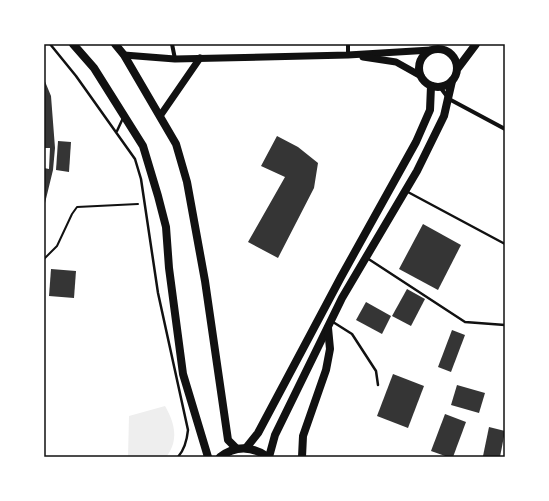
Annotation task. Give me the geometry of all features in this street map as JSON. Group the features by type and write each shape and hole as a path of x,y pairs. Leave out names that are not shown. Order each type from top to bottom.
{"main road":[{"path":"73,44 94,68 142,146 166,227 169,268 183,374 208,457"},
{"path":"115,44 124,54 176,144 187,182 205,281 228,440 236,448"},
{"path":"458,68 456,60 447,47 437,48 425,54 420,61 419,69 425,82 431,86 446,86 452,81 458,68 476,44"},
{"path":"220,457 226,452 236,448 246,448 258,451 268,457 275,435 342,298 406,191 444,116 452,81"},
{"path":"246,448 258,433 341,276 416,142 430,110 431,86"},
{"path":"302,457 303,436 326,370 330,349 329,324"}],"street":[{"path":"172,44 175,59"},
{"path":"348,44 351,55"},
{"path":"124,54 175,59 351,55 431,50"},
{"path":"351,55 396,62 421,76"},
{"path":"160,116 200,58"},
{"path":"440,87 449,98 505,129"}],"lane":[{"path":"50,44 76,76 135,159 142,179 144,204 158,293 188,430 188,438 184,449 178,457"},
{"path":"116,132 124,116"},
{"path":"406,191 505,244"},
{"path":"366,258 465,322 505,326"},
{"path":"329,324 352,334 376,371 378,385"}],"path":[{"path":"44,259 57,246 72,214 77,207 144,204"}],"shaded area":[{"path":"165,406 171,419 174,432 173,445 166,457 128,457 129,416"}],"building":[{"path":"44,79 51,96 55,148 53,170 45,203 44,168 49,169 50,148 44,148"},
{"path":"277,136 298,147 318,163 314,188 278,258 248,242 285,177 261,166"},
{"path":"58,141 71,142 69,172 56,170"},
{"path":"423,224 461,245 438,290 399,269"},
{"path":"51,269 76,271 74,298 49,296"},
{"path":"407,289 425,299 411,326 392,316"},
{"path":"366,302 391,316 382,334 356,320"},
{"path":"452,330 465,335 451,372 438,367"},
{"path":"393,374 424,386 408,428 377,416"},
{"path":"457,385 485,393 479,413 451,405"},
{"path":"445,414 466,422 453,457 448,457 431,451"},
{"path":"489,427 505,431 500,457 483,456"}]}
